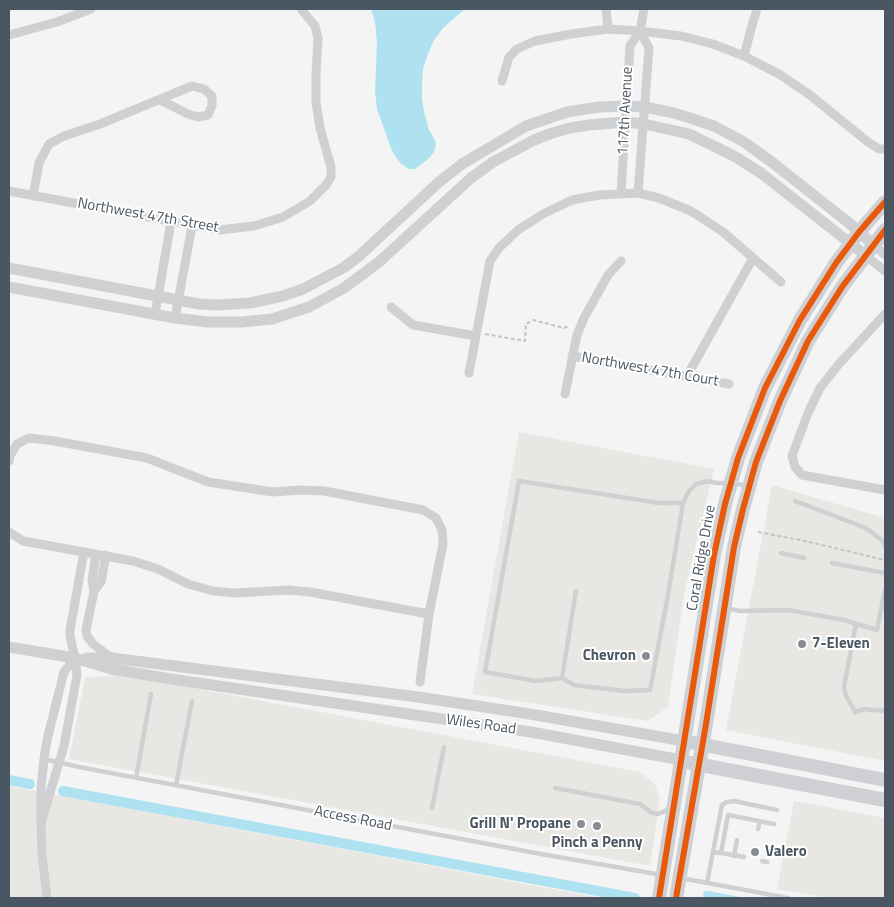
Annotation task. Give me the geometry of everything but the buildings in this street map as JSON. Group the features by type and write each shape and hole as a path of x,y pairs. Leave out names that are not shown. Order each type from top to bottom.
{"main road":[{"name":"Coral Ridge Drive","path":"658,898 714,555 731,482 744,441 788,342 819,288 859,232 885,202"},
{"name":"Coral Ridge Drive","path":"676,898 734,547 756,462 772,420 800,358 831,303 885,230"},
{"name":"Wiles Road","path":"684,741 885,780"},
{"name":"Wiles Road","path":"681,760 885,800"}],"street":[{"path":"9,35 57,22 91,9"},
{"name":"Northwest 47th Street","path":"9,191 219,230 254,226 283,217 310,201 326,186 331,177 331,167 320,128 316,102 318,39 314,26 301,9"},
{"path":"606,9 608,29"},
{"name":"117th Avenue","path":"621,194 630,46 640,31 644,9"},
{"path":"744,56 757,9"},
{"path":"502,81 509,57 516,48 535,41 608,29 681,36 713,44 744,56 779,74 868,142 879,149 885,148"},
{"name":"117th Avenue","path":"638,193 649,48 640,31"},
{"path":"33,196 39,163 49,144 64,136 100,124 192,86 204,88 212,96 212,106 208,115 198,117 160,100"},
{"path":"9,268 178,300 217,305 250,303 283,296 303,290 326,278 358,257 439,182 462,164 526,126 567,112 600,107 626,106 644,107 674,113 714,126 744,142 859,232 885,271"},
{"path":"9,287 175,318 208,322 242,322 272,319 309,307 344,288 379,262 471,178 493,162 534,140 552,133 589,125 625,122 644,124 689,134 734,156 762,174 851,244 885,255"},
{"path":"469,373 479,335 490,261 499,248 518,230 543,214 572,200 599,195 638,193 659,198 691,211 723,232 781,282"},
{"path":"155,314 171,222"},
{"path":"175,318 192,226"},
{"path":"687,376 753,258"},
{"path":"565,394 576,335 608,276 621,261"},
{"path":"391,307 413,325 479,335"},
{"path":"885,314 839,364 820,388 808,413 792,456 795,467 802,474 885,490"},
{"name":"Northwest 47th Court","path":"572,356 729,384"},
{"path":"9,461 17,444 29,438 55,441 147,458 208,482 273,492 324,491 423,510 436,518 442,530 443,544 429,614 420,682"},
{"path":"9,532 24,541 133,561 158,569 188,584 213,591 235,594 289,590 310,592 429,614"},
{"path":"41,823 64,746 77,675 70,630 84,552"},
{"path":"101,555 93,574 94,591 87,624 87,636 93,644 112,658"},
{"path":"94,591 101,582 101,555"},
{"path":"80,572 93,574"},
{"name":"Wiles Road","path":"9,647 75,658 111,669 531,732 681,760"},
{"path":"47,898 41,823 41,788 44,759 64,672 75,658"},
{"name":"Wiles Road","path":"75,658 112,658 418,697 530,714 684,741"}],"lane":[{"path":"683,503 659,503 519,481 485,672 536,681 562,678 574,685 625,691 650,690 683,503 689,491 696,484 707,481 717,483 731,482 749,486"},
{"path":"796,501 866,528 884,542"},
{"path":"781,554 804,558"},
{"path":"832,563 885,573"},
{"path":"725,608 740,611 788,610 844,620 877,630 885,590"},
{"path":"562,678 576,591"},
{"path":"856,624 844,687 845,693 854,712 864,709 885,711"},
{"path":"418,697 420,682"},
{"path":"136,778 152,694"},
{"path":"176,786 192,701"},
{"path":"432,808 444,747"},
{"name":"Access Road","path":"44,759 176,786 662,875"},
{"path":"555,788 640,804 652,813 658,814 674,803"},
{"path":"708,883 722,805 734,801 777,810"},
{"path":"721,853 728,815 774,824"},
{"path":"740,825 741,818"},
{"path":"758,829 760,821"},
{"path":"734,856 737,840"},
{"path":"713,852 744,857"},
{"path":"679,878 788,898"}],"path":[{"path":"479,335 525,341 526,324 533,320 564,328 569,326"},
{"path":"758,532 885,560"}],"shaded area":[{"path":"519,432 714,469 684,595 668,707 647,721 472,694"},
{"path":"772,485 885,518 885,761 726,730"},
{"path":"125,675 640,772 655,784 660,799 650,866 69,759 85,678"},
{"path":"9,786 63,796 600,898 9,898"},
{"path":"794,801 885,818 885,898 828,898 777,889"}],"water":[{"path":"371,9 465,9 443,28 434,40 423,68 422,99 424,112 436,145 434,152 427,160 415,169 409,169 401,164 392,151 377,109 375,91 377,42 375,22"},
{"path":"704,891 745,898 706,898 703,897"}],"waterway":[{"path":"9,780 30,784"},
{"path":"63,791 635,898"}],"cycle path":[{"path":"659,898 714,555 725,504 738,458 765,388 800,320 836,263 885,202"},
{"path":"676,898 734,547 756,462 780,401 808,341 842,287 885,230"}],"place":[{"name":"7-Eleven","path":"802,644"},
{"name":"Chevron","path":"646,656"},
{"name":"Grill N' Propane","path":"581,824"},
{"name":"Pinch a Penny","path":"597,826"},
{"name":"Valero","path":"755,852"}]}
